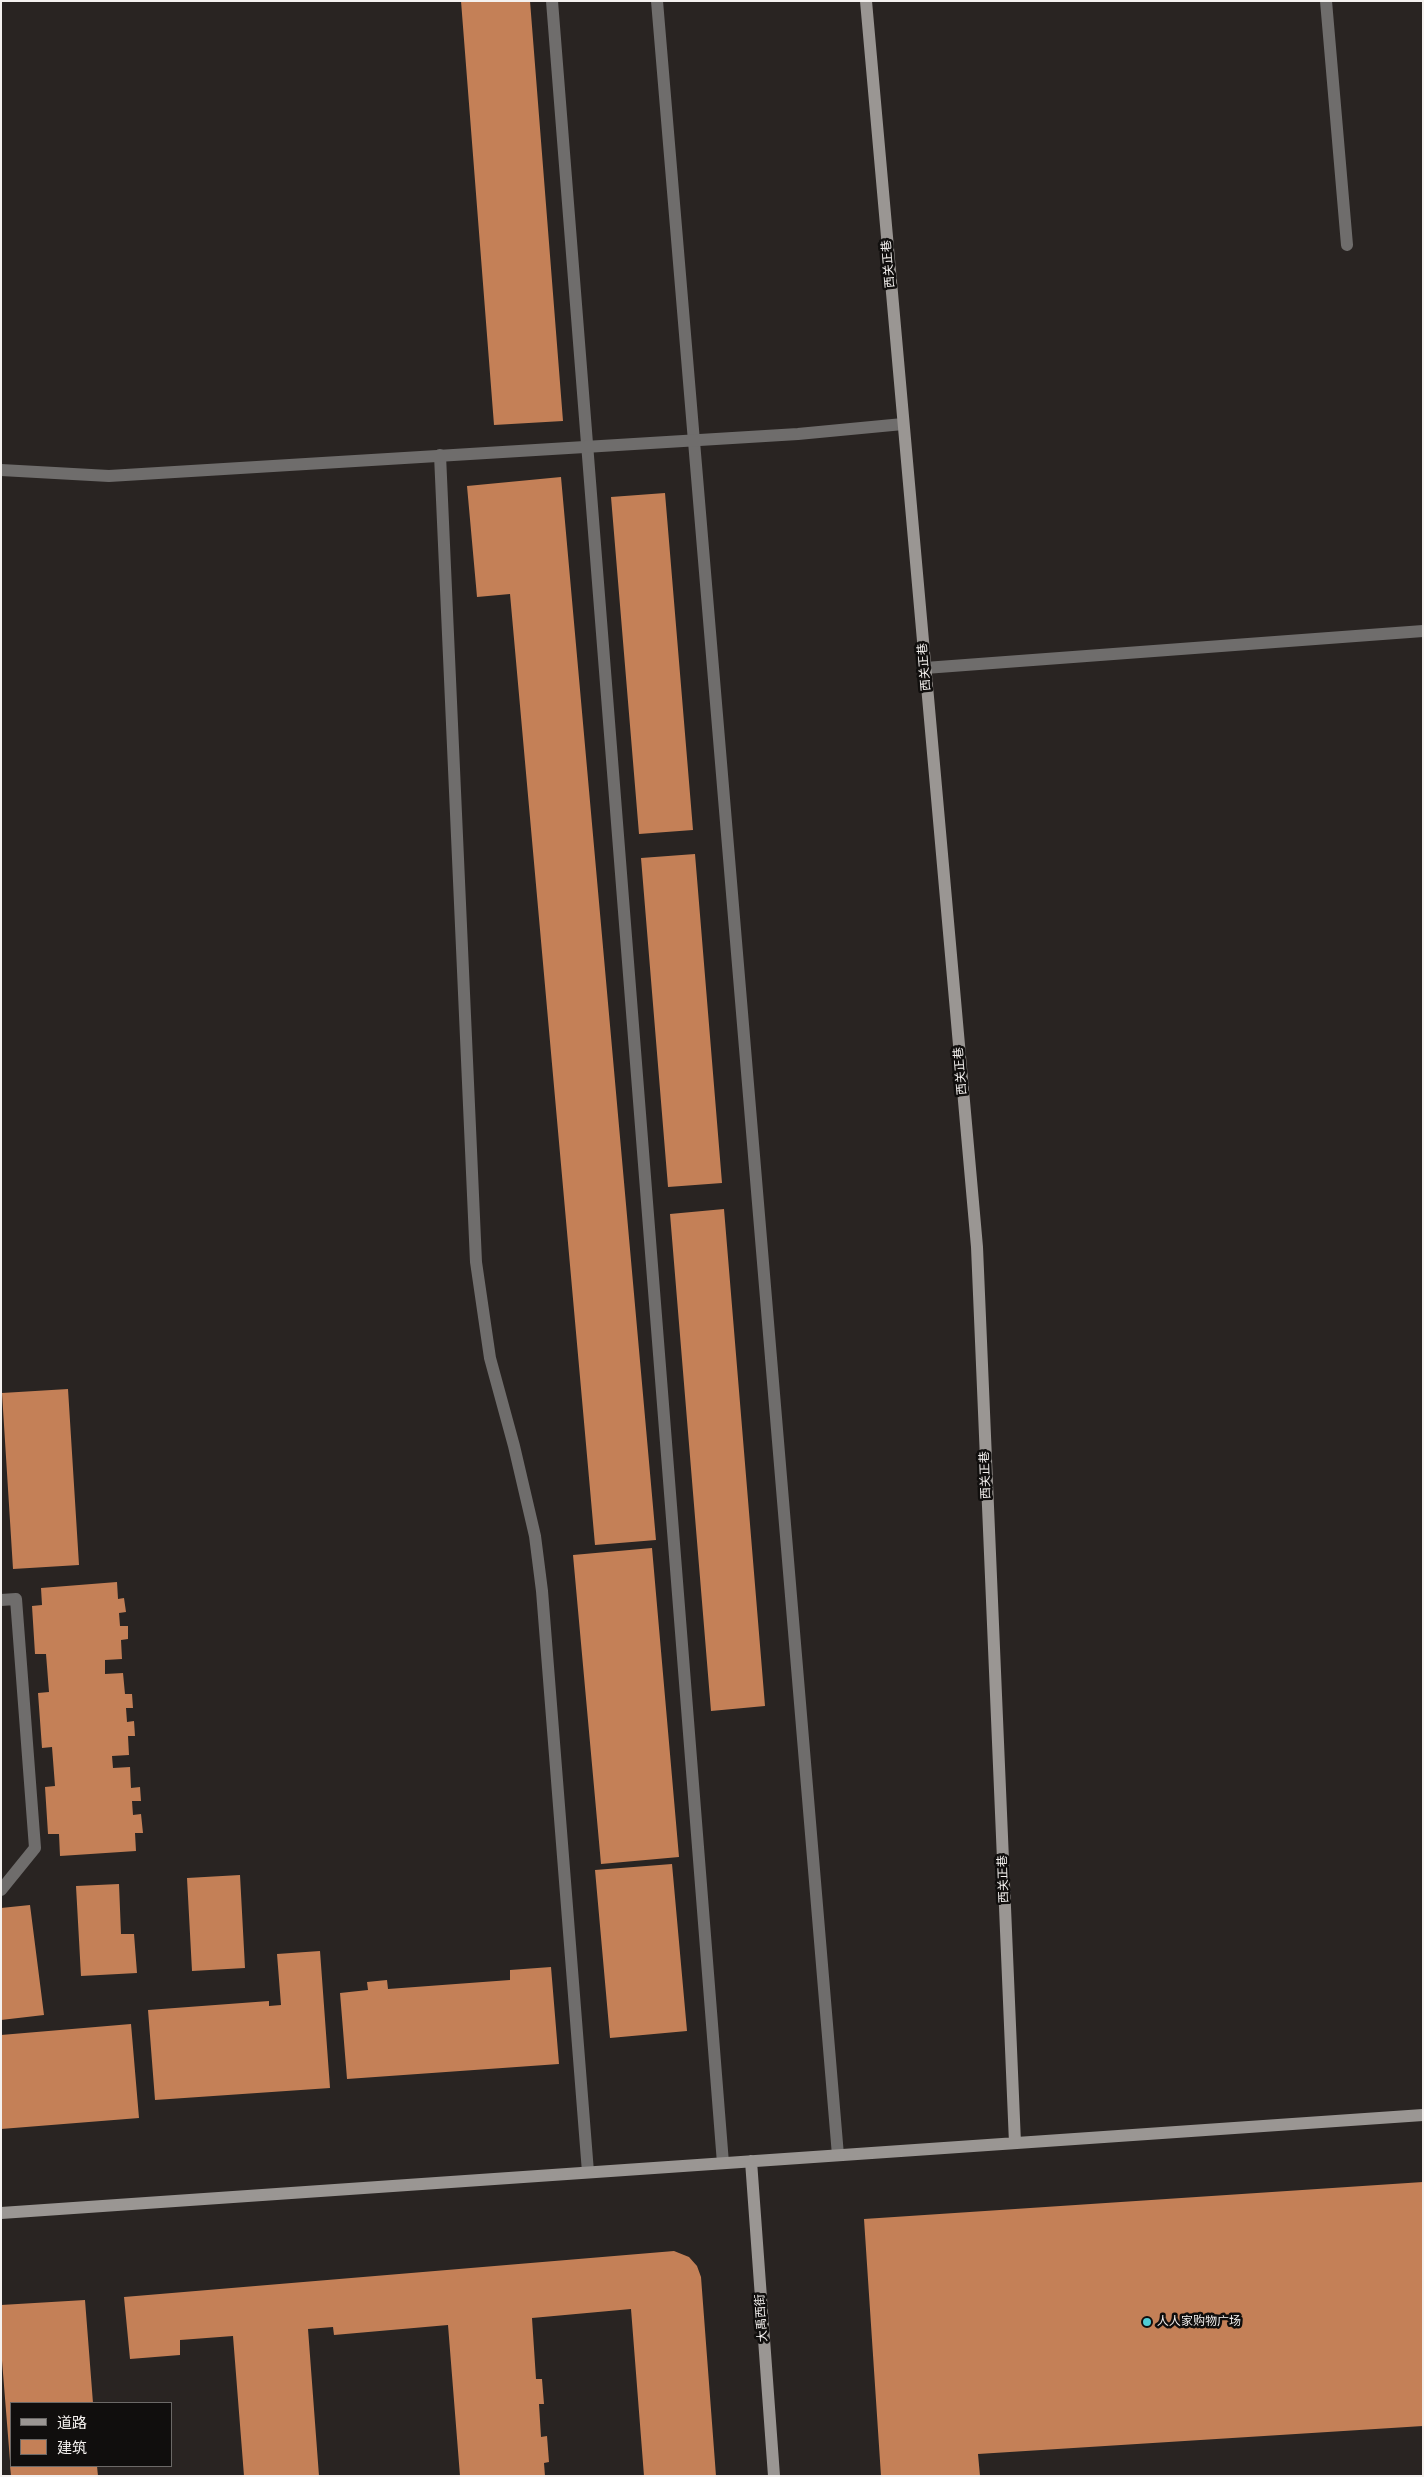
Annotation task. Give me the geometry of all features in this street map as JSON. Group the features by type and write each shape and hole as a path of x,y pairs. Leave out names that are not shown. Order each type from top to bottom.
{"street":[{"path":"552,1 723,2163"},
{"path":"657,1 838,2155"},
{"name":"西关正巷","path":"866,1 977,1248 1016,2143"},
{"path":"1326,1 1347,245"},
{"path":"1,470 109,476 694,440 904,424"},
{"path":"440,455 476,1262 490,1358 514,1446 533,1527 542,1591 588,2172"},
{"path":"925,668 1423,631"},
{"path":"1,1600 16,1599 35,1848 1,1890"},
{"path":"1,2213 1423,2115"},
{"name":"大禹西街","path":"751,2161 774,2476"}],"building":[{"path":"461,1 530,1 563,421 494,425"},
{"path":"561,477 656,1540 595,1545 510,594 477,597 467,486"},
{"path":"665,493 693,830 639,834 611,497"},
{"path":"695,854 722,1183 668,1187 641,858"},
{"path":"724,1209 765,1706 711,1711 670,1214"},
{"path":"68,1389 79,1565 13,1569 2,1393"},
{"path":"652,1548 679,1857 601,1864 573,1555"},
{"path":"117,1582 118,1599 124,1598 126,1612 119,1613 120,1626 128,1626 128,1639 121,1640 122,1659 105,1660 105,1674 123,1673 125,1694 132,1694 133,1708 126,1708 127,1722 134,1721 135,1736 128,1736 129,1755 112,1756 113,1768 130,1767 131,1788 140,1787 141,1801 132,1801 133,1815 141,1814 143,1833 135,1833 136,1851 60,1856 59,1834 48,1834 45,1787 55,1786 52,1747 42,1748 38,1693 49,1692 46,1654 35,1654 32,1606 42,1605 41,1588"},
{"path":"672,1864 687,2031 610,2038 595,1870"},
{"path":"240,1875 245,1968 192,1971 187,1878"},
{"path":"119,1884 121,1934 134,1934 137,1973 81,1976 76,1886"},
{"path":"30,1905 44,2015 1,2020 1,1908"},
{"path":"320,1951 330,2088 155,2100 148,2010 269,2001 269,2006 281,2005 277,1954"},
{"path":"551,1967 559,2064 347,2079 340,1993 368,1990 367,1982 387,1980 388,1989 510,1980 510,1970"},
{"path":"131,2024 139,2118 1,2129 1,2035"},
{"name":"人人家购物广场","path":"1423,2182 1423,2426 978,2454 980,2476 881,2476 864,2219"},
{"path":"674,2251 689,2257 697,2266 701,2277 716,2476 644,2476 631,2309 532,2318 536,2379 542,2379 544,2404 539,2404 541,2437 547,2436 549,2462 544,2463 545,2476 460,2476 448,2325 334,2335 333,2327 308,2329 319,2476 244,2476 233,2336 180,2340 180,2355 130,2359 124,2297"},
{"path":"85,2300 93,2402 10,2402 10,2461 1,2348 1,2305"},
{"path":"10,2467 97,2467 98,2476 11,2476"}],"place":[{"name":"人人家购物广场","path":"1147,2322"}]}
